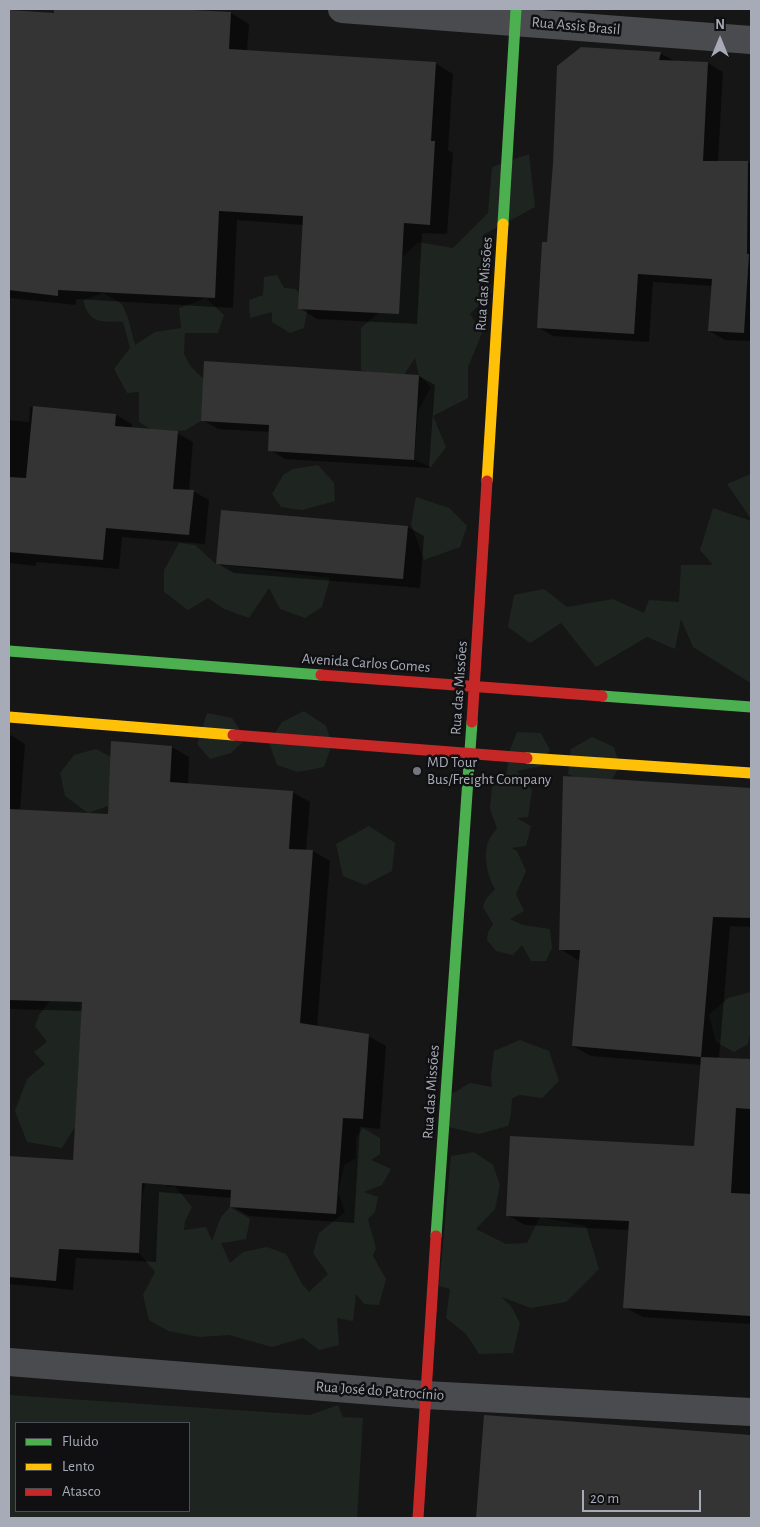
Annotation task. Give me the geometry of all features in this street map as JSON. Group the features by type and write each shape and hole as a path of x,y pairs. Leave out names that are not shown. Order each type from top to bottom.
{"street":[{"name":"Rua Assis Brasil","path":"342,9 516,15 751,40"},
{"name":"Rua das Missões","path":"418,1518 470,754 516,15"},
{"name":"Avenida Carlos Gomes","path":"9,651 751,707"},
{"path":"9,717 470,754 751,773"},
{"name":"Rua José do Patrocínio","path":"9,1362 425,1395 751,1412"}],"shaded area":[{"path":"529,154 535,207 483,235 492,292 470,314 482,333 468,367 468,398 433,416 446,447 431,467 414,460 418,411 431,387 419,375 415,358 396,387 361,370 361,328 389,304 390,268 418,242 453,248 488,213 492,167"},
{"path":"277,275 284,288 295,289 309,301 304,328 290,333 272,322 272,312 250,318 249,300 263,295 264,277"},
{"path":"103,293 122,304 135,345 155,332 181,328 179,308 206,298 224,315 218,333 185,333 184,354 191,367 206,381 201,421 186,430 178,431 152,430 139,422 139,392 127,393 114,369 130,348 123,322 103,321 93,318 89,314 83,300"},
{"path":"318,465 334,483 335,501 302,510 281,507 272,494 283,475 293,469"},
{"path":"751,474 751,519 727,484"},
{"path":"416,497 449,508 467,526 460,547 424,560 411,524"},
{"path":"713,508 751,521 751,681 749,682 693,647 681,619 675,649 647,637 596,667 561,623 530,643 508,627 514,595 544,589 567,607 613,599 644,613 649,600 679,602 681,565 713,565 700,550"},
{"path":"179,543 195,545 216,564 330,578 322,607 305,618 280,609 269,588 249,618 224,609 208,598 188,610 164,592 164,570"},
{"path":"304,711 326,726 332,744 324,767 298,772 277,765 269,743 282,722"},
{"path":"207,713 232,718 246,739 231,753 210,759 197,744"},
{"path":"517,732 541,733 550,750 541,766 517,771 532,790 528,817 517,818 531,826 526,846 512,848 517,851 526,871 516,894 524,911 510,919 523,925 550,929 552,948 546,961 531,961 522,945 513,955 496,951 487,940 488,932 493,924 483,907 486,899 495,889 488,871 486,850 490,838 497,828 490,809 492,787 507,772 509,752"},
{"path":"592,737 614,747 620,766 609,784 592,784 568,774 571,749"},
{"path":"96,749 118,761 108,806 88,813 65,796 60,773 74,755"},
{"path":"369,826 395,843 392,871 365,885 343,876 336,844"},
{"path":"90,923 75,1127 62,1148 27,1142 15,1111 27,1079 45,1064 34,1052 47,1042 35,1026 39,1015 50,1001 76,1002 81,934"},
{"path":"751,992 751,1029 748,1044 734,1052 716,1042 709,1015 728,998"},
{"path":"520,1040 549,1051 559,1081 542,1098 520,1095 512,1098 508,1126 479,1134 448,1127 450,1095 470,1083 492,1087 491,1076 494,1051"},
{"path":"363,1128 380,1138 380,1154 371,1160 391,1169 382,1185 364,1192 378,1197 375,1212 368,1219 376,1248 373,1256 386,1279 379,1305 364,1304 356,1294 353,1321 337,1318 339,1345 319,1350 303,1338 272,1347 229,1335 200,1337 168,1331 149,1320 143,1295 155,1272 139,1253 142,1196 149,1170 166,1171 167,1187 175,1186 192,1207 185,1221 184,1230 206,1227 212,1241 221,1217 230,1207 250,1219 246,1239 221,1243 230,1263 243,1252 267,1247 286,1254 302,1284 309,1292 328,1274 313,1253 319,1233 345,1212 338,1192 344,1165 356,1158 356,1138"},
{"path":"474,1152 493,1165 500,1185 495,1209 476,1229 506,1244 527,1243 540,1217 586,1226 599,1269 566,1302 531,1308 501,1297 511,1306 520,1323 513,1353 479,1354 466,1334 446,1318 450,1289 439,1286 451,1156"},
{"path":"9,1395 310,1415 338,1405 343,1417 363,1418 357,1518 9,1518"}],"building":[{"path":"54,9 173,9 231,12 229,49 436,62 431,141 435,141 430,225 404,223 399,314 298,309 303,216 219,211 215,298 58,290 58,296 9,290 9,10 54,13"},
{"path":"581,47 661,52 659,60 708,62 703,161 748,161 747,254 749,254 744,333 708,331 712,279 638,274 634,334 537,328 542,242 547,242 553,163 557,66"},
{"path":"204,361 419,375 414,460 268,451 269,425 201,421"},
{"path":"33,406 116,414 115,426 178,431 173,489 194,490 189,535 106,528 103,560 9,552 9,477 26,478"},
{"path":"221,510 408,526 403,579 216,564"},
{"path":"111,741 172,746 170,782 293,791 289,849 313,850 300,1023 369,1034 363,1119 343,1118 336,1214 230,1207 231,1190 142,1183 139,1253 59,1249 56,1281 9,1277 9,1156 73,1160 82,1002 9,1000 9,809 108,814"},
{"path":"563,776 751,788 751,918 713,917 701,1057 572,1046 580,950 559,950"},
{"path":"701,1057 751,1059 751,1109 736,1108 731,1193 751,1194 751,1316 623,1308 629,1221 506,1216 510,1136 694,1146"},
{"path":"484,1415 751,1435 751,1518 476,1518"}],"traffic: fast":[{"path":"503,224 516,9"},
{"path":"9,651 321,675"},
{"path":"602,696 751,707"},
{"path":"436,1236 472,722"}],"traffic: slow":[{"path":"487,481 503,224"},
{"path":"9,717 233,735"},
{"path":"527,758 751,773"}],"traffic: jam":[{"path":"472,722 487,481"},
{"path":"321,675 602,696"},
{"path":"233,735 527,758"},
{"path":"418,1518 436,1236"}],"place":[{"name":"MD Tour Bus/Freight Company","path":"417,771"}]}
